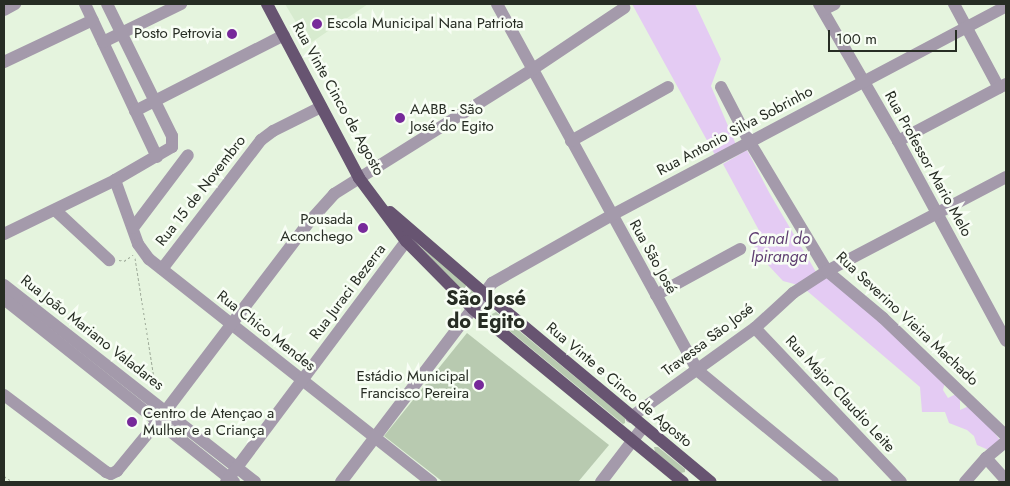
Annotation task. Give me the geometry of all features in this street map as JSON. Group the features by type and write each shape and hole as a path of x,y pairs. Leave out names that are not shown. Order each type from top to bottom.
{"main road":[{"name":"Rua Vinte Cinco de Agosto","path":"267,4 359,178 384,208"},
{"path":"384,208 406,241 473,309 631,442 683,482"},
{"name":"Rua Vinte e Cinco de Agosto","path":"384,208 394,214 484,293 711,482"}],"street":[{"path":"4,10 15,4"},
{"path":"85,4 157,157"},
{"path":"4,234 115,180 170,150 173,144 172,136 107,4"},
{"path":"103,42 181,4"},
{"name":"Rua São José","path":"497,4 697,370 833,482"},
{"path":"821,7 835,4"},
{"path":"898,141 1003,86 954,4"},
{"name":"Rua Antonio Silva Sobrinho","path":"341,482 492,283 743,144 1006,6"},
{"name":"Rua Professor Mario Melo","path":"821,7 898,141 1006,341"},
{"path":"4,395 106,472 110,478 232,325 309,222 334,194 532,69 624,8"},
{"path":"4,62 92,20"},
{"path":"135,110 284,35"},
{"path":"571,141 668,87"},
{"name":"Rua Severino Vieira Machado","path":"721,88 743,144 822,274 883,318 999,446 1006,480"},
{"name":"Rua 15 de Novembro","path":"162,269 261,140 273,131 322,107"},
{"path":"133,228 188,156"},
{"name":"Travessa São José","path":"631,417 755,328 780,304 803,286 822,274 1006,177"},
{"name":"Rua Chico Mendes","path":"115,180 133,228 136,249 142,251 302,381 431,482"},
{"path":"55,210 109,260"},
{"name":"Rua Juraci Bezerra","path":"229,481 235,467 302,381 406,241"},
{"path":"656,295 740,249"},
{"name":"Rua João Mariano Valadares","path":"4,285 161,413 229,481"},
{"name":"Rua João Mariano Valadares","path":"4,299 255,482"},
{"name":"Rua Major Claudio Leite","path":"755,328 900,482"},
{"path":"601,482 643,427"},
{"path":"965,482 999,446"}],"path":[{"path":"109,260 124,261 136,249"},
{"path":"136,249 161,413"},
{"path":"4,476 13,482"}],"shaded area":[{"name":"Escola Municipal Nana Patriota","path":"285,4 368,4 309,44"},
{"path":"401,226 472,289 475,295 474,300 468,297"},
{"path":"496,312 625,418 625,423 623,424 494,318 492,314"},
{"name":"Estádio Municipal Francisco Pereira","path":"467,333 609,445 578,482 443,482 384,436"},
{"path":"654,447 658,447 685,469 685,472 681,473 655,452"}],"water":[{"path":"632,4 695,4 721,59 711,86 737,147 715,155"},
{"name":"Canal do Ipiranga","path":"747,150 770,194 816,272 798,285 783,281 753,249 762,236 723,164"},
{"name":"Canal do Ipiranga","path":"829,276 945,382 943,390 948,398 956,394 960,398 960,410 969,406 982,417 1000,440 991,451 977,445 974,436 967,430 949,423 945,412 922,412 920,387 806,290"}],"place":[{"name":"Escola Municipal Nana Patriota","path":"317,24"},
{"name":"Posto Petrovia","path":"232,34"},
{"name":"AABB - São José do Egito","path":"400,118"},
{"name":"Pousada Aconchego","path":"363,228"},
{"name":"Estádio Municipal Francisco Pereira","path":"479,385"},
{"name":"Centro de Atençao a Mulher e a Criança","path":"132,422"}],"district":[{"name":"São José do Egito","path":"486,310"}]}
